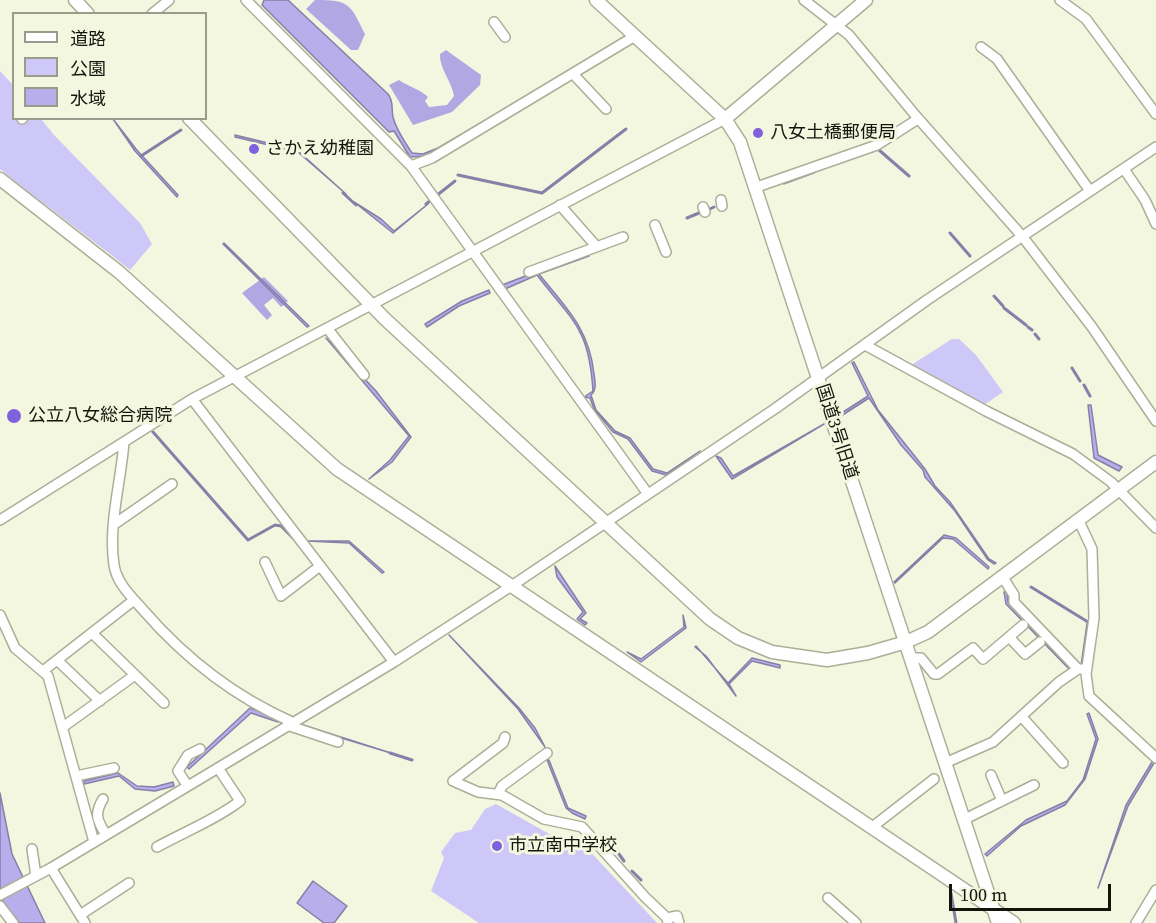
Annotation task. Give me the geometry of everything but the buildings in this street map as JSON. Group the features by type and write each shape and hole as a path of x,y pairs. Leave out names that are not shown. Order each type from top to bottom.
{"street":[{"path":"75,0 86,12"},
{"path":"154,12 169,0"},
{"name":"国道3号旧道","path":"596,0 725,119 740,142 998,923"},
{"path":"804,0 838,24 1022,236 1092,327 1156,422"},
{"path":"0,520 192,399 725,119 866,0"},
{"path":"1060,0 1086,19 1156,114"},
{"path":"251,2 411,166 648,494"},
{"path":"494,22 505,36"},
{"path":"411,166 432,158 574,75 635,36"},
{"path":"981,47 997,59 1090,191"},
{"path":"574,75 606,109"},
{"path":"754,188 877,145 918,118"},
{"path":"191,120 371,305 605,524 710,619 738,638 772,652 827,660 868,653 906,642 928,632 1156,462"},
{"path":"0,895 51,868 218,768 393,662 513,585 1022,236 1156,147"},
{"path":"1124,169 1145,200 1156,224"},
{"path":"0,178 119,272 337,469 1014,923"},
{"path":"560,205 596,246"},
{"path":"655,225 666,252"},
{"path":"529,272 623,237"},
{"path":"327,328 364,375"},
{"path":"865,345 986,411 1073,454 1119,490 1156,528"},
{"path":"192,399 393,662"},
{"path":"124,442 114,567 121,584 166,636 194,661 252,703 290,724 338,742"},
{"path":"116,523 172,484"},
{"path":"1078,519 1092,549 1094,618 1082,669 1089,696 1153,755"},
{"path":"265,562 281,596 320,566"},
{"path":"1002,576 1014,596 1014,602 1082,669"},
{"path":"43,671 134,600"},
{"path":"0,615 15,648 48,676 94,842"},
{"path":"911,658 921,658 934,674 938,674 973,648 983,659 1023,625"},
{"path":"92,633 164,703"},
{"path":"1009,637 1025,654 1040,642"},
{"path":"57,660 100,701"},
{"path":"945,763 993,742 1059,682 1082,669"},
{"path":"63,727 135,675"},
{"path":"1022,717 1063,763"},
{"path":"505,737 502,743 453,781 478,792 498,794 544,819 582,827 632,884 668,920 677,916 679,923"},
{"path":"1153,755 1156,741"},
{"path":"187,785 178,771 188,756 200,749"},
{"path":"498,794 502,786 547,753"},
{"path":"76,776 114,768"},
{"path":"158,847 206,820 216,819 240,801 218,768"},
{"path":"991,775 1002,801"},
{"path":"871,828 934,779"},
{"path":"963,820 1034,785"},
{"path":"103,799 96,810 97,819 106,835"},
{"path":"32,849 36,876"},
{"path":"51,868 83,919 129,883"},
{"path":"1136,923 1156,890"},
{"path":"828,898 856,923"},
{"path":"0,906 13,923"}],"green space":[{"path":"0,71 12,84 12,120 42,120 140,223 152,244 130,270 0,169"},
{"path":"952,339 959,339 976,355 1003,392 984,405 908,367"},
{"path":"496,804 576,849 583,844 657,923 479,923 431,891 444,858 441,852 455,833 471,830 485,809"}],"shaded area":[{"path":"315,0 335,1 352,10 365,34 358,50 351,50 306,9"},
{"path":"446,50 481,75 480,85 452,112 413,125 389,85 399,80 428,97 425,101 429,107 447,105 454,96 440,59 440,54"},
{"path":"264,277 288,301 281,307 273,298 264,305 272,315 267,320 242,293"}],"water":[{"path":"264,0 288,0 388,94 392,102 396,127 412,153 423,154 438,148 546,85 441,150 426,156 410,157 394,131 389,132 262,5"},
{"path":"114,120 136,149 178,195 177,197 135,151"},
{"path":"235,135 297,150 346,194 298,152 235,137"},
{"path":"354,202 381,219 394,231 428,204 393,233"},
{"path":"224,243 309,326 307,327"},
{"path":"588,252 589,256 539,274 567,308 582,331 591,358 594,377 594,391 591,395 596,410 615,431 630,438 653,469 667,473 700,451 666,475 652,471 628,439 613,432 594,409 590,398 584,397 593,391 588,352 583,339 569,315 537,275 505,289 502,285"},
{"path":"489,290 490,293 459,306 427,327 425,324 462,301"},
{"path":"326,338 376,391 411,437 392,462 369,479 390,460 409,436"},
{"path":"854,362 878,410 925,469 935,486 950,502 989,559 996,563 988,560 955,511 925,477 923,470 901,445 869,398 838,418 837,416 868,396 852,363"},
{"path":"1088,405 1091,405 1098,455 1122,467 1119,471 1094,458"},
{"path":"824,424 732,479 716,456 721,458 733,476"},
{"path":"944,535 956,538 989,567 988,569 953,539 943,538 894,582"},
{"path":"307,541 349,541 384,572 382,573 349,543"},
{"path":"555,566 586,613 580,619 587,623 585,625 577,619 583,612 557,577"},
{"path":"1004,592 1007,592 1008,602 1070,670 1006,604"},
{"path":"683,615 686,628 641,662 627,652 641,659 684,627"},
{"path":"449,635 519,708 535,728 545,747 518,709"},
{"path":"752,658 780,665 780,668 752,661 729,684 736,696 715,668 728,683"},
{"path":"250,708 280,719 278,722 251,713 189,769 187,767"},
{"path":"1089,713 1098,739 1085,779 1065,805 1021,826 987,856 985,854 1026,820 1067,801 1083,780 1096,739 1087,714"},
{"path":"300,724 394,754 299,725"},
{"path":"547,760 549,760 568,808 586,816 585,819 566,808"},
{"path":"1152,762 1154,763 1128,806 1098,888 1126,805"},
{"path":"118,773 137,786 154,787 173,782 174,786 155,791 135,789 119,776 84,784 84,781"},
{"path":"0,793 12,854 45,923 18,923 0,897"},
{"path":"313,881 347,906 334,923 324,923 297,903"}],"waterway":[{"path":"458,175 542,193 626,129"},
{"path":"141,156 181,130"},
{"path":"879,150 909,176"},
{"path":"784,183 814,172"},
{"path":"426,204 455,181"},
{"path":"343,193 356,205"},
{"path":"710,209 714,207"},
{"path":"687,218 699,213"},
{"path":"950,233 970,256"},
{"path":"994,296 1003,306"},
{"path":"1004,308 1026,325"},
{"path":"1028,327 1032,330"},
{"path":"1035,334 1039,339"},
{"path":"1072,368 1080,381"},
{"path":"1084,385 1090,396"},
{"path":"153,432 248,540 275,525 281,526 294,539"},
{"path":"1031,587 1088,622 1082,664"},
{"path":"390,753 412,760"},
{"path":"616,850 624,861"},
{"path":"632,871 641,880"},
{"path":"951,893 956,923"}],"place":[{"name":"八女土橋郵便局","path":"758,133"},
{"name":"さかえ幼稚園","path":"254,149"},
{"name":"公立八女総合病院","path":"14,416"},
{"name":"市立南中学校","path":"497,846"}]}
